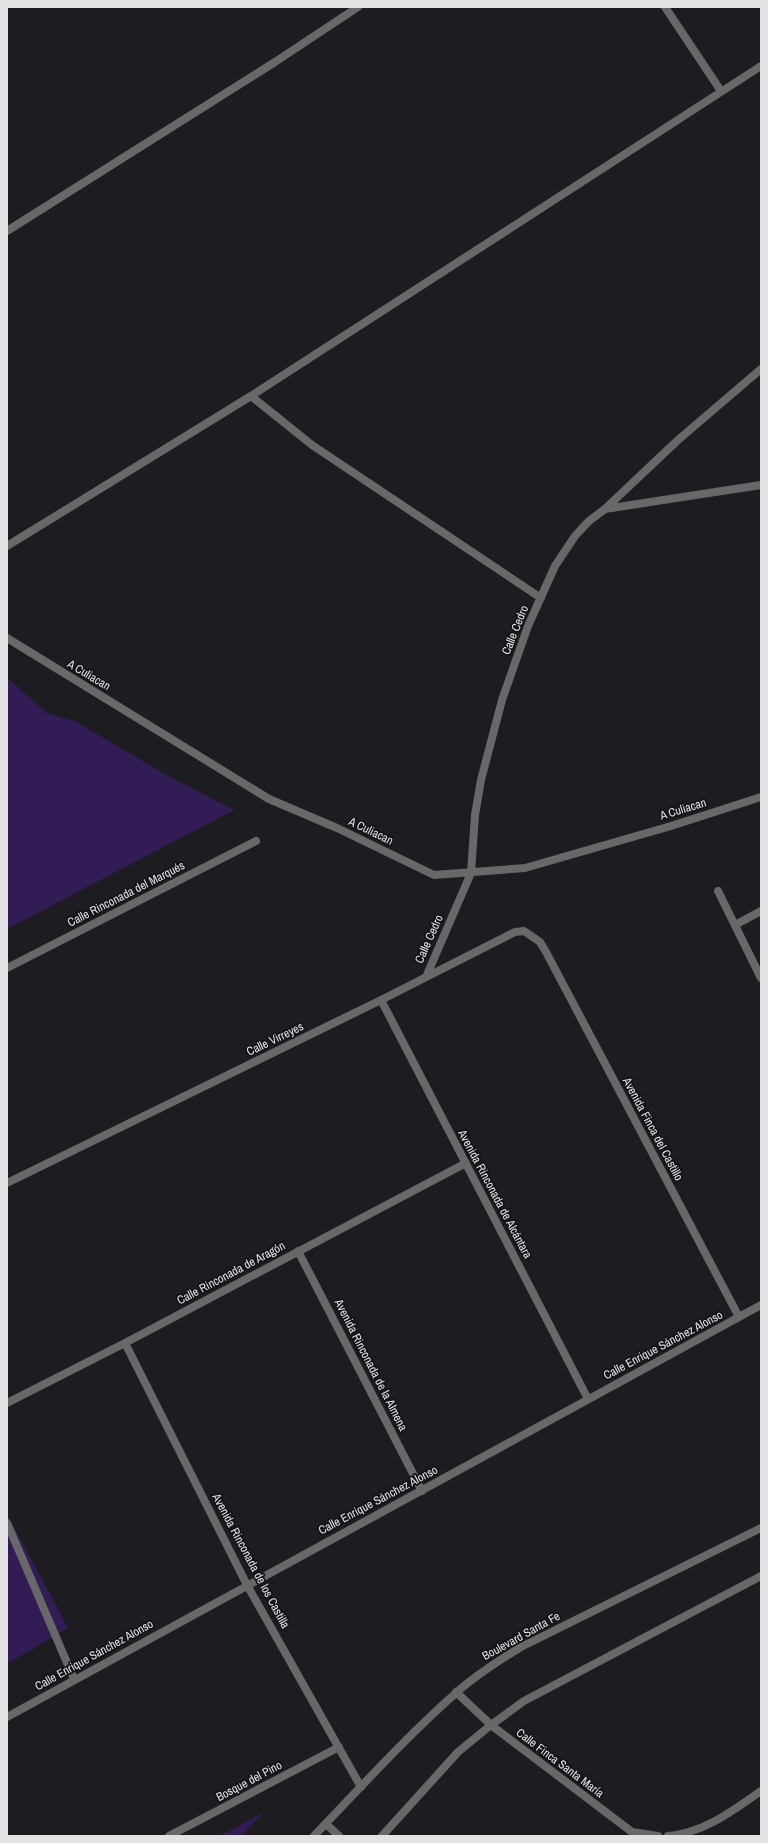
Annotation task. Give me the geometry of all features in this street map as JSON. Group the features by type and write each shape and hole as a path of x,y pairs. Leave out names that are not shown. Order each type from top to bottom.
{"street":[{"path":"7,231 275,62 358,7"},
{"path":"665,7 721,91"},
{"path":"7,546 251,396 761,66"},
{"name":"Calle Cedro","path":"426,977 471,873 475,815 481,780 502,700 528,626 555,566 575,536 589,521 605,509 678,440 761,369"},
{"path":"251,396 312,445 541,598"},
{"path":"605,509 761,485"},
{"name":"A Culiacan","path":"7,638 269,799 337,828 434,875 525,868 671,826 761,797"},
{"name":"Calle Rinconada del Marqués","path":"7,968 256,841"},
{"path":"718,891 761,978"},
{"path":"735,925 761,911"},
{"name":"Calle Virreyes","path":"7,1183 381,1000 515,932 524,931 533,936 540,942 546,952"},
{"name":"Avenida Finca del Castillo","path":"546,952 739,1317"},
{"name":"Avenida Rinconada de Alcántara","path":"381,1000 588,1399"},
{"name":"Calle Rinconada de Aragón","path":"7,1403 125,1343 466,1163"},
{"name":"Avenida Rinconada de la Almena","path":"298,1251 422,1491"},
{"name":"Calle Enrique Sánchez Alonso","path":"7,1717 74,1679 422,1491 761,1305"},
{"name":"Avenida Rinconada de los Castilla","path":"125,1343 247,1585 361,1787"},
{"path":"7,1523 74,1679"},
{"name":"Boulevard Santa Fe","path":"314,1836 456,1692 485,1670 521,1647 761,1528"},
{"path":"382,1836 458,1752 524,1701 761,1576"},
{"name":"Calle Finca Santa María","path":"456,1692 491,1725 632,1832 658,1836"},
{"name":"Bosque del Pino","path":"169,1836 339,1747"},
{"path":"668,1836 686,1834 721,1818 761,1791"},
{"path":"326,1824 339,1836"}],"shaded area":[{"path":"7,678 47,713 77,722 168,776 234,810 7,929"},
{"path":"7,1514 68,1628 7,1664"},
{"path":"264,1812 241,1836 220,1836"}]}
